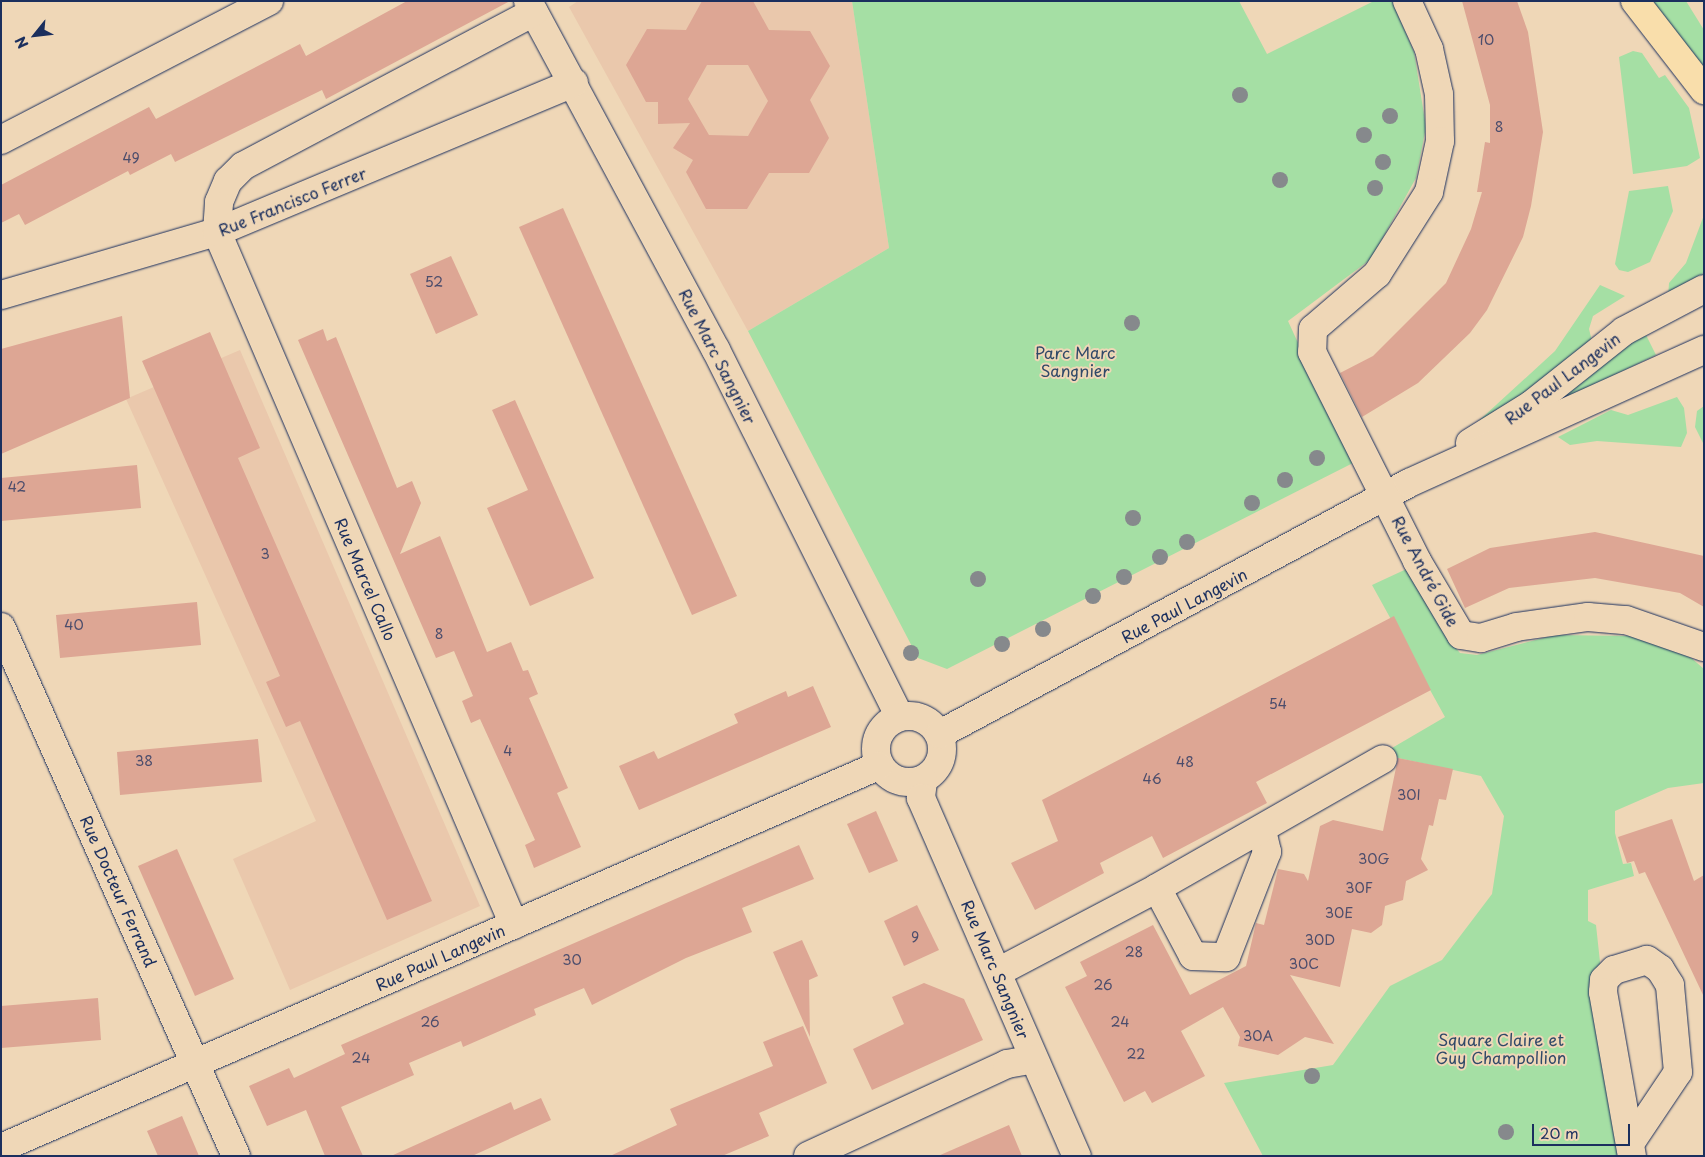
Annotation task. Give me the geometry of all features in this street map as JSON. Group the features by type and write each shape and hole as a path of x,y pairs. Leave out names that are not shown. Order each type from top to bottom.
{"main road":[{"path":"1635,1 1704,90"}],"street":[{"path":"1,140 269,1"},
{"path":"1386,496 1312,352 1310,339 1319,321 1377,274 1429,192 1440,140 1439,94 1429,49 1407,1"},
{"path":"217,232 220,202 228,181 243,166 531,7"},
{"name":"Rue Marc Sangnier","path":"531,7 574,83 716,350 899,716"},
{"name":"Rue Francisco Ferrer","path":"1,295 217,232 574,83"},
{"name":"Rue Marcel Callo","path":"217,232 514,925"},
{"name":"Rue Paul Langevin","path":"1426,475 1531,405 1604,344 1704,289"},
{"name":"Rue Paul Langevin","path":"940,734 1426,475 1704,350"},
{"name":"Rue André Gide","path":"1386,496 1452,626 1461,635 1482,638 1516,627 1588,617 1634,622 1704,647"},
{"name":"Rue Docteur Ferrand","path":"1,627 236,1156"},
{"path":"899,716 923,718 940,734 940,764 923,781 897,782 878,766 876,736 899,716"},
{"path":"998,972 1262,830 1382,759"},
{"name":"Rue Paul Langevin","path":"1,1148 878,766"},
{"name":"Rue Marc Sangnier","path":"923,781 921,798 1077,1156"},
{"path":"1157,888 1194,956 1226,957 1267,852 1262,830"},
{"path":"1647,960 1660,969 1670,984 1678,1072 1631,1149 1603,992 1604,980 1614,970 1647,960"},
{"path":"808,1156 1007,1064 1034,1060"}],"shaded area":[{"path":"578,1 852,1 889,248 748,331 569,7"},
{"path":"240,350 480,906 290,990 233,859 316,821 126,399"}],"green space":[{"name":"Parc Marc Sangnier","path":"852,1 1239,1 1267,54 1374,1 1392,1 1414,52 1426,127 1416,178 1371,259 1288,321 1353,463 947,669 918,658 748,331 889,248"},
{"path":"1651,1 1686,1 1704,30 1704,70"},
{"path":"1633,51 1642,53 1659,78 1665,75 1689,108 1700,158 1687,166 1633,174 1619,57"},
{"path":"1668,186 1673,211 1650,262 1628,272 1619,270 1615,264 1629,191"},
{"path":"1704,215 1704,271 1699,280 1668,298 1669,283 1686,263"},
{"path":"1600,285 1625,296 1593,316 1589,329 1592,341 1556,378 1472,427 1555,351"},
{"path":"1644,331 1656,355 1563,400 1561,397"},
{"path":"1677,397 1684,408 1687,433 1681,447 1597,441 1570,445 1558,437 1611,410 1628,415"},
{"path":"1704,406 1704,445 1695,427 1697,411"},
{"name":"Square Claire et Guy Champollion","path":"1413,566 1447,638 1460,653 1477,655 1555,635 1632,636 1689,656 1704,669 1704,783 1668,788 1615,811 1615,833 1623,864 1631,863 1634,876 1588,890 1588,921 1596,925 1621,1156 1263,1156 1224,1083 1333,1065 1390,986 1442,960 1492,894 1504,816 1481,776 1398,758 1392,748 1445,717 1372,585"}],"building":[{"path":"407,1 510,1 326,99 322,90 175,162 171,154 130,175 128,171 25,225 19,214 1,223 1,185 149,107 156,119 300,44 306,56"},
{"path":"702,1 753,1 769,30 810,31 830,66 810,100 829,138 809,173 769,173 747,209 706,209 686,172 693,160 673,148 690,123 658,124 658,102 646,102 626,65 647,29 686,30","holes":["707,65 748,65 768,101 748,136 709,135 688,99"]},
{"path":"1462,1 1517,1 1528,32 1543,132 1531,206 1523,237 1487,310 1470,333 1418,383 1362,417 1340,373 1373,356 1446,283 1471,229 1482,192 1477,192 1485,142 1490,143 1490,105"},
{"path":"563,208 737,596 692,615 519,227"},
{"path":"451,256 478,315 436,334 410,274"},
{"path":"122,316 130,398 1,454 1,349"},
{"path":"323,329 327,341 336,337 397,488 412,481 421,503 400,554 440,536 487,652 511,642 523,671 528,670 538,694 529,698 568,788 557,793 581,847 534,868 525,845 535,840 480,719 471,723 462,701 473,696 454,651 436,658 298,340"},
{"path":"210,332 260,448 238,458 432,901 387,920 300,721 286,727 266,682 280,676 142,361"},
{"path":"515,400 594,578 530,606 487,508 528,490 492,410"},
{"path":"137,465 141,508 1,521 1,478"},
{"path":"1595,532 1704,556 1704,607 1680,593 1595,578 1509,588 1465,608 1447,569 1490,548"},
{"path":"197,602 201,645 60,658 56,615"},
{"path":"1394,616 1431,690 1256,782 1267,803 1163,858 1152,836 1100,863 1104,873 1035,910 1011,863 1058,841 1042,800"},
{"path":"813,686 831,727 639,810 619,766 654,751 658,759 738,723 734,714 786,691 788,697"},
{"path":"258,739 262,782 120,795 117,752"},
{"path":"1398,758 1453,769 1446,800 1439,799 1433,826 1429,825 1421,859 1428,870 1406,881 1403,900 1385,906 1382,925 1371,933 1352,929 1340,987 1290,975 1334,1044 1305,1037 1278,1055 1238,1046 1240,1037 1223,1007 1181,1031 1205,1076 1152,1103 1145,1091 1124,1102 1065,987 1087,976 1080,962 1153,925 1190,995 1246,966 1256,923 1264,925 1278,869 1304,874 1308,881 1320,826 1333,820 1383,831"},
{"path":"876,811 898,861 869,873 847,824"},
{"path":"1672,819 1694,881 1704,875 1704,997 1645,872 1639,874 1634,861 1627,863 1618,837"},
{"path":"799,845 814,879 742,908 752,932 686,958 592,1005 584,988 534,1009 536,1015 463,1047 461,1041 409,1063 414,1075 341,1107 363,1156 325,1156 306,1110 267,1126 249,1086 289,1068 294,1078 345,1054 341,1045"},
{"path":"177,849 234,979 195,996 138,866"},
{"path":"917,905 939,950 904,966 884,921"},
{"path":"802,940 818,976 809,980 810,1037 773,952"},
{"path":"924,983 964,999 983,1040 872,1090 853,1049 904,1024 892,997"},
{"path":"98,998 101,1040 1,1048 1,1006"},
{"path":"803,1026 827,1083 759,1113 769,1136 722,1156 610,1156 677,1125 670,1109 773,1066 763,1042"},
{"path":"541,1098 551,1120 472,1156 391,1156 511,1102 514,1110"},
{"path":"182,1116 199,1156 158,1156 147,1131"},
{"path":"1009,1125 1022,1156 938,1156 993,1132"}]}
